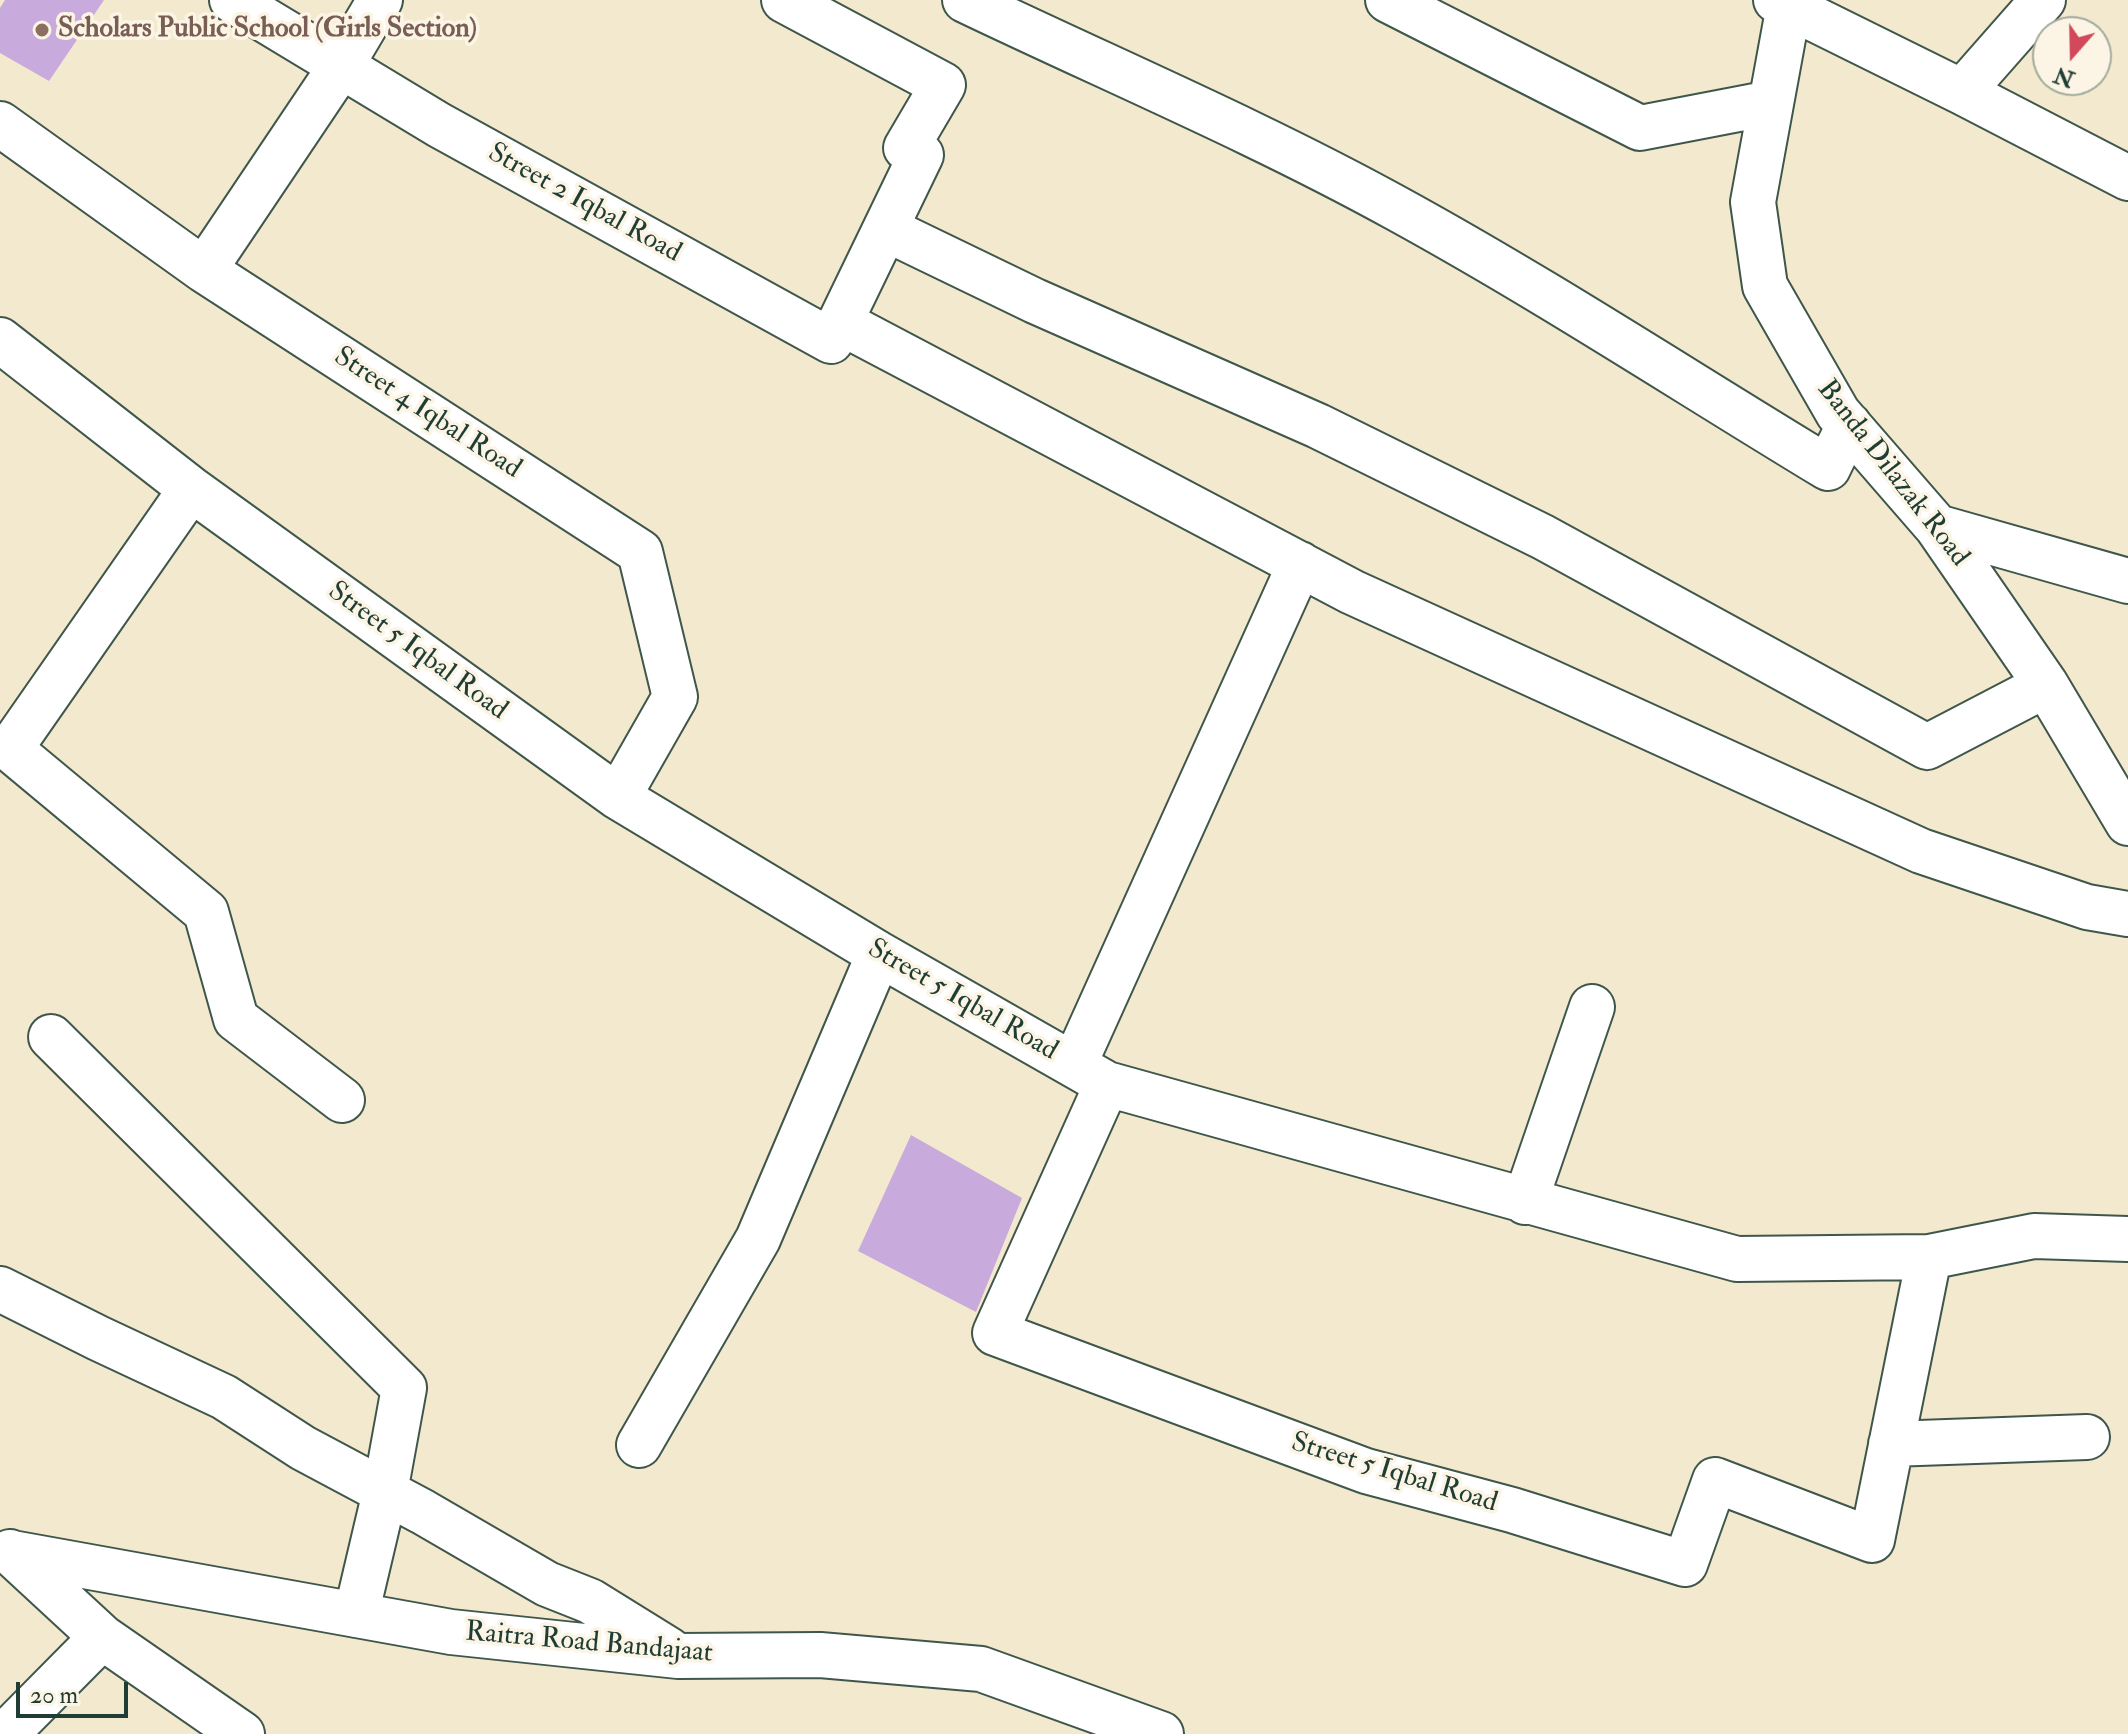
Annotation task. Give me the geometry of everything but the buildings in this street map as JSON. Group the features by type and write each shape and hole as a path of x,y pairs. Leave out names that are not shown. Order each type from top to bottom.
{"street":[{"name":"Street 2 Iqbal Road","path":"232,0 439,125 831,341 840,322"},
{"path":"204,270 341,66 380,0"},
{"path":"784,0 943,85 906,148 921,155 840,322 1352,592 1921,851 2087,907 2128,914"},
{"path":"965,0 1064,48 1190,103 1395,207 1570,307 1828,468 1849,425"},
{"path":"1388,0 1640,128 1770,103"},
{"path":"1962,92 2043,0"},
{"path":"1785,1 2128,178"},
{"name":"Banda Dilazak Road","path":"1785,1 1753,202 1765,286 1838,413 1937,527 2046,685 2128,823"},
{"name":"Street 4 Iqbal Road","path":"0,124 204,270 640,552 675,697 618,797"},
{"path":"886,229 1035,301 1318,426 1515,523 1927,747 2046,685"},
{"name":"Street 5 Iqbal Road","path":"0,340 191,489 618,797 879,954 1090,1075 995,1333 1366,1471 1512,1510 1685,1564 1715,1480 1872,1540 1891,1444"},
{"path":"191,489 10,749 206,912 236,1019 342,1100"},
{"path":"1937,527 2128,581"},
{"path":"1300,564 1090,1075 1525,1202 1737,1259 1929,1257 2034,1236 2128,1239"},
{"path":"639,1445 758,1239 879,954"},
{"path":"1525,1202 1592,1007"},
{"path":"51,1037 404,1388 385,1492 356,1615"},
{"path":"1929,1257 1891,1444 2087,1437"},
{"path":"0,1289 224,1397 303,1448 547,1584 590,1601 678,1656"},
{"path":"6,1551 102,1637 237,1733"},
{"name":"Raitra Road Bandajaat","path":"6,1551 451,1632 678,1656 820,1655 981,1669 1161,1734"},
{"path":"6,1734 102,1637"}],"place":[{"name":"Scholars Public School (Girls Section)","path":"42,30"}]}
